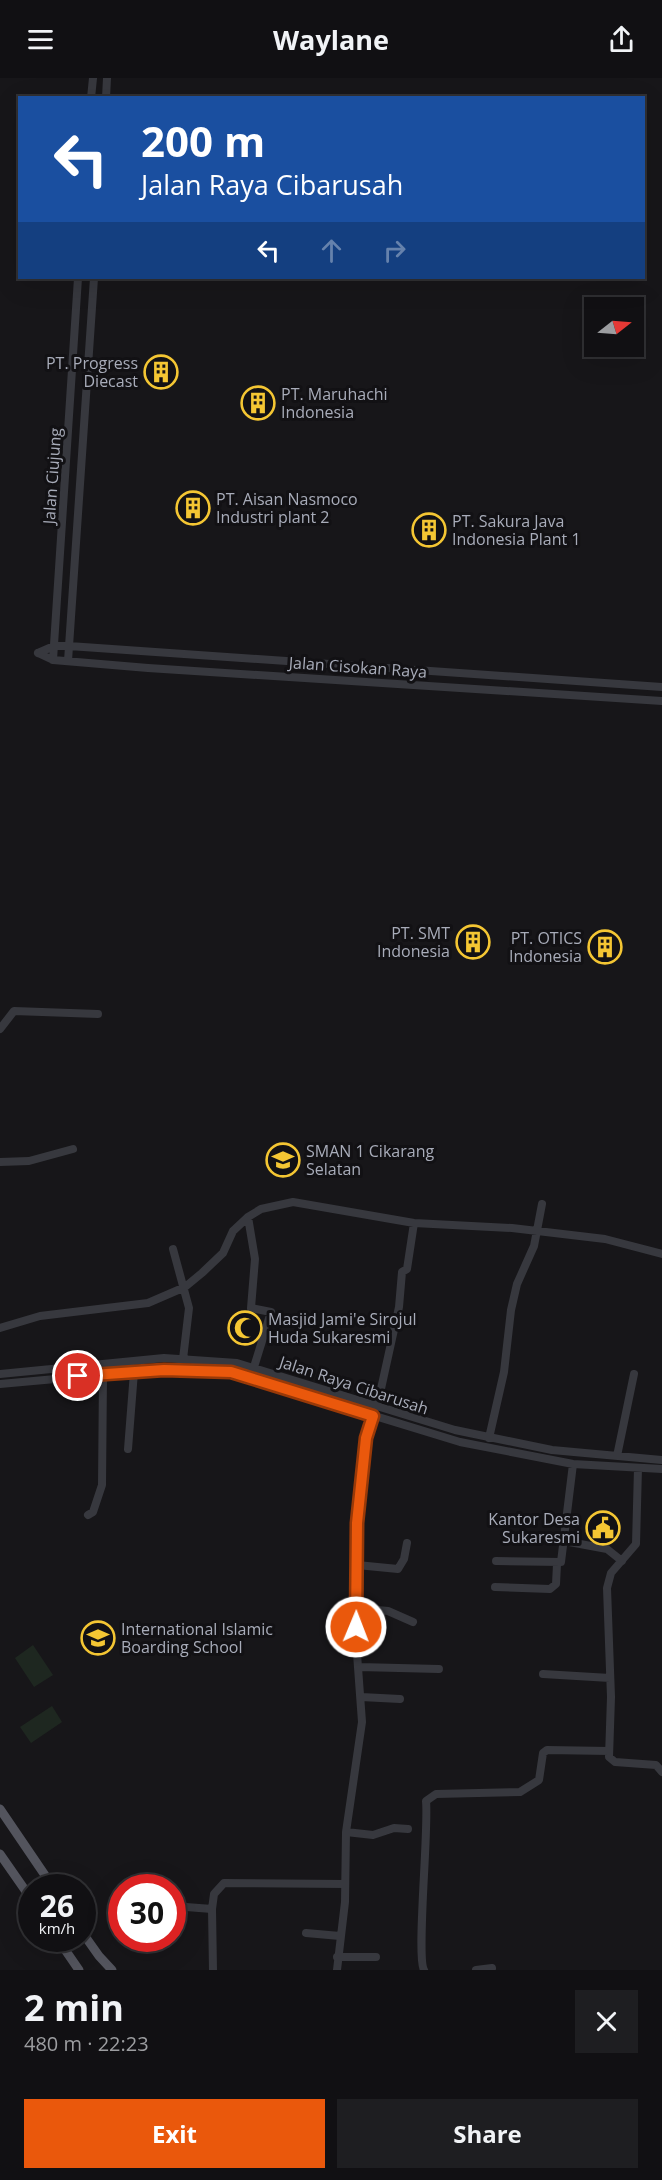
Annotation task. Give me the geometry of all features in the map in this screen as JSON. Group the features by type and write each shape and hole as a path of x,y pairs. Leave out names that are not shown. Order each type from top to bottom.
{"main road":[{"path":"0,1809 44,1874"},
{"path":"0,1854 18,1880"},
{"path":"67,1952 79,1970"},
{"path":"96,1952 112,1970"}],"street":[{"path":"91,96 93,78"},
{"path":"106,96 107,78"},
{"name":"Jalan Ciujung","path":"53,660 78,279"},
{"path":"68,661 94,279"},
{"path":"53,660 38,653 54,646"},
{"name":"Jalan Cisokan Raya","path":"54,646 662,687"},
{"name":"Jalan Cisokan Raya","path":"53,660 662,701"},
{"path":"0,1029 14,1011 98,1014"},
{"path":"0,1162 29,1161 73,1149"},
{"path":"0,1328 40,1316 148,1303 185,1287 223,1253 233,1231 248,1217 261,1209 293,1202 414,1223 538,1231 605,1239 662,1254"},
{"path":"489,1438 504,1372 514,1294 538,1231 542,1204"},
{"path":"248,1217 255,1259 251,1308 271,1312 255,1367"},
{"path":"377,1407 399,1307 400,1278 407,1269 414,1223"},
{"path":"173,1249 185,1287 189,1314 183,1359"},
{"path":"194,1359 194,1370"},
{"name":"Jalan Raya Cibarusah","path":"0,1374 133,1361 194,1359 240,1364 430,1423 489,1438 552,1450 662,1460"},
{"path":"239,1374 240,1364"},
{"name":"Jalan Raya Cibarusah","path":"0,1384 134,1372 194,1370 239,1374 460,1442 573,1464 662,1469"},
{"path":"128,1449 134,1372"},
{"path":"618,1466 634,1374"},
{"path":"88,1515 94,1509 102,1485 103,1375"},
{"path":"337,1970 345,1884 346,1832 361,1732 356,1608 357,1523 366,1438 373,1416"},
{"path":"496,1561 557,1564 561,1562 573,1464"},
{"path":"638,1468 636,1544 611,1573 607,1588 610,1678 609,1751 611,1761 656,1765 662,1772"},
{"path":"564,1541 607,1549 622,1561"},
{"path":"357,1565 398,1569 404,1559 406,1543"},
{"path":"495,1587 550,1589 556,1584 557,1564"},
{"path":"356,1608 388,1611 413,1622"},
{"path":"359,1667 439,1669"},
{"path":"543,1674 610,1678"},
{"path":"361,1697 400,1699"},
{"path":"424,1970 421,1964 421,1946 427,1851 426,1801 430,1796 523,1791 539,1780 543,1753 547,1750 609,1751"},
{"path":"346,1832 373,1835 394,1828 408,1829"},
{"path":"213,1970 214,1893 224,1883 345,1884"},
{"path":"186,1907 212,1909"},
{"path":"306,1933 340,1936"},
{"path":"337,1957 376,1957"},
{"path":"476,1970 492,1968"}],"shaded area":[{"path":"33,1645 53,1675 34,1687 15,1658"},
{"path":"52,1706 62,1722 31,1743 20,1727"}],"place":[{"name":"PT. Progress Diecast","path":"161,372"},
{"name":"PT. Maruhachi Indonesia","path":"258,403"},
{"name":"PT. Aisan Nasmoco Industri plant 2","path":"193,508"},
{"name":"PT. Sakura Java Indonesia Plant 1","path":"429,530"},
{"name":"PT. SMT Indonesia","path":"473,942"},
{"name":"PT. OTICS Indonesia","path":"605,947"},
{"name":"SMAN 1 Cikarang Selatan","path":"283,1160"},
{"name":"Masjid Jami'e Sirojul Huda Sukaresmi","path":"245,1328"},
{"name":"Kantor Desa Sukaresmi","path":"603,1528"},
{"name":"International Islamic Boarding School","path":"98,1638"}],"route":[{"path":"78,1376 164,1370 231,1372 373,1416 366,1438 357,1523 356,1627"}]}
